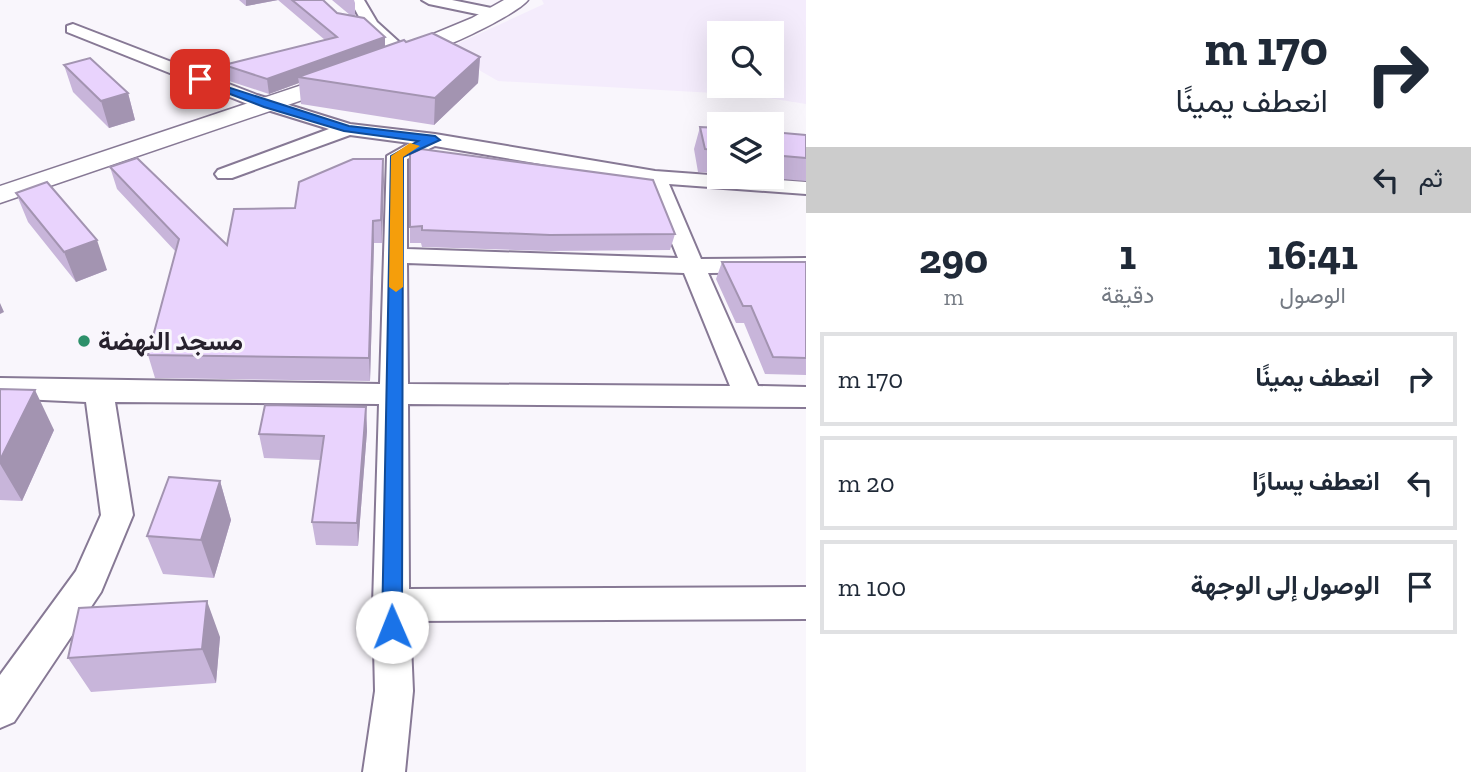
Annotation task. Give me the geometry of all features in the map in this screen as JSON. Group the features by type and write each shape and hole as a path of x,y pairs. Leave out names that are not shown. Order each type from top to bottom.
{"main road":[{"path":"0,195 385,59 492,8 518,0"},
{"path":"0,183 259,102 357,64 385,59"}],"street":[{"path":"356,0 371,25 385,59"},
{"path":"429,0 492,8"},
{"path":"345,22 371,25"},
{"path":"72,29 259,102 348,129 435,140 655,177 806,188"},
{"path":"225,174 348,129"},
{"path":"384,772 394,691 391,606 396,394 397,156 415,145 435,140"},
{"path":"655,177 748,396"},
{"path":"397,256 691,266 806,265"},
{"path":"0,388 99,392 806,397"},
{"path":"0,708 89,581 117,514 99,392"},
{"path":"391,606 806,603"}],"shaded area":[{"path":"542,0 806,0 806,104 769,98 784,98 784,21 707,21 707,93 498,81 444,50 544,4"}],"building":[{"path":"292,0 323,0 337,13 364,18 385,37 267,79 224,65 337,37"},
{"path":"432,33 480,57 435,98 298,77 404,40 406,42"},
{"path":"90,58 128,93 101,101 64,65"},
{"path":"700,127 707,127 705,149"},
{"path":"784,133 806,135 806,158 784,156"},
{"path":"421,149 653,180 675,234 550,235 422,230 422,226 410,227 410,154"},
{"path":"137,158 227,245 234,209 295,208 299,182 353,159 383,159 381,220 373,221 369,358 148,355 179,239 110,167"},
{"path":"47,182 97,240 64,252 16,193"},
{"path":"722,262 806,262 806,358 773,357 751,306 743,306"},
{"path":"0,389 35,390 0,460"},
{"path":"265,405 366,407 357,523 312,522 324,436 259,434"},
{"path":"169,477 220,481 201,540 147,536"},
{"path":"207,601 202,649 68,658 79,608"}],"slow traffic":[{"path":"396,287 397,156 414,146"}],"place":[{"name":"مسجد النهضة","path":"84,341"}],"route":[{"path":"200,79 268,105 348,129 435,140 415,145 397,156 392,627"}]}
